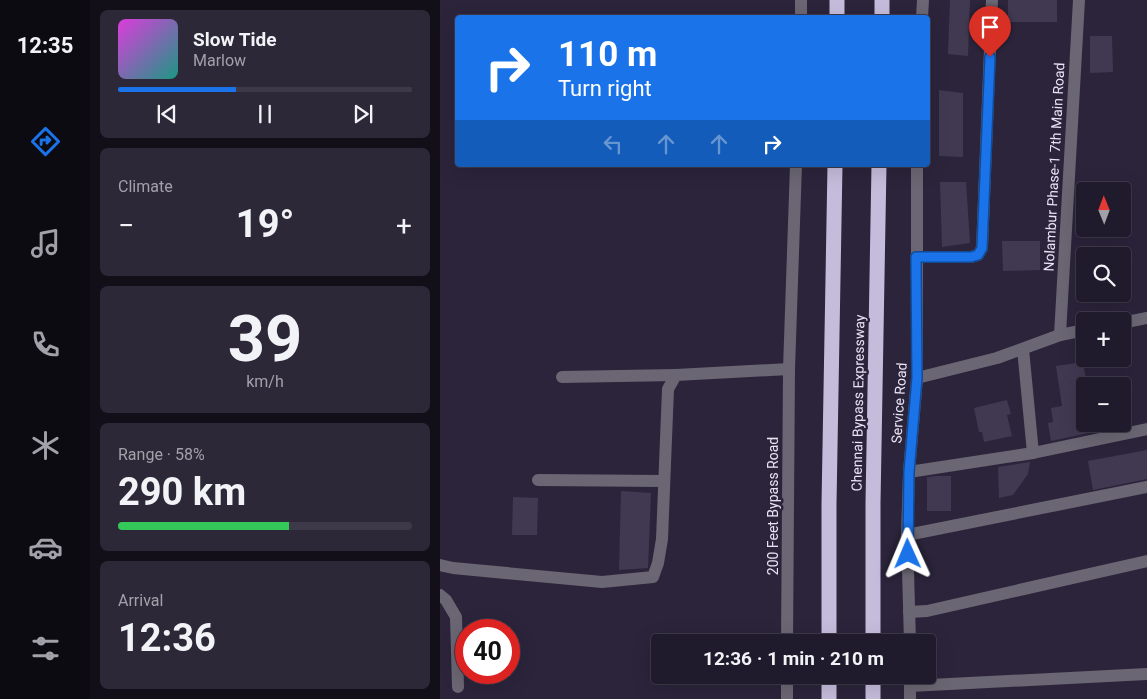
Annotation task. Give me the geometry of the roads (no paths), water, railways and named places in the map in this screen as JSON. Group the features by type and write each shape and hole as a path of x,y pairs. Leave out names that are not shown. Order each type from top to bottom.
{"highway":[{"path":"837,15 838,0"},
{"path":"882,0 882,15"},
{"name":"Chennai Bypass Expressway","path":"829,634 829,504 835,167"},
{"name":"Chennai Bypass Expressway","path":"873,634 873,493 879,167"},
{"path":"829,684 829,699"},
{"path":"872,699 873,684"}],"street":[{"path":"800,15 801,0"},
{"path":"922,15 923,0"},
{"path":"916,257 971,257 978,255 982,248 992,0"},
{"name":"Nolambur Phase-1 7th Main Road","path":"1060,335 1079,0"},
{"name":"200 Feet Bypass Road","path":"787,634 789,369 796,167"},
{"name":"Service Road","path":"910,634 907,535 909,472 917,378 917,167"},
{"path":"1131,321 1147,318"},
{"path":"917,378 997,358 1060,335 1076,332"},
{"path":"1023,349 1033,453"},
{"path":"562,377 676,375 789,369"},
{"path":"440,565 453,568 602,582 653,577 658,563 662,539 668,389 676,375"},
{"path":"909,472 1033,453 1147,429"},
{"path":"538,480 664,481"},
{"path":"907,535 1147,487"},
{"path":"909,612 927,611 1147,561"},
{"path":"440,594 456,617 458,687"},
{"path":"936,679 1147,674"},
{"path":"787,684 787,699"},
{"path":"910,684 910,699"}]}
